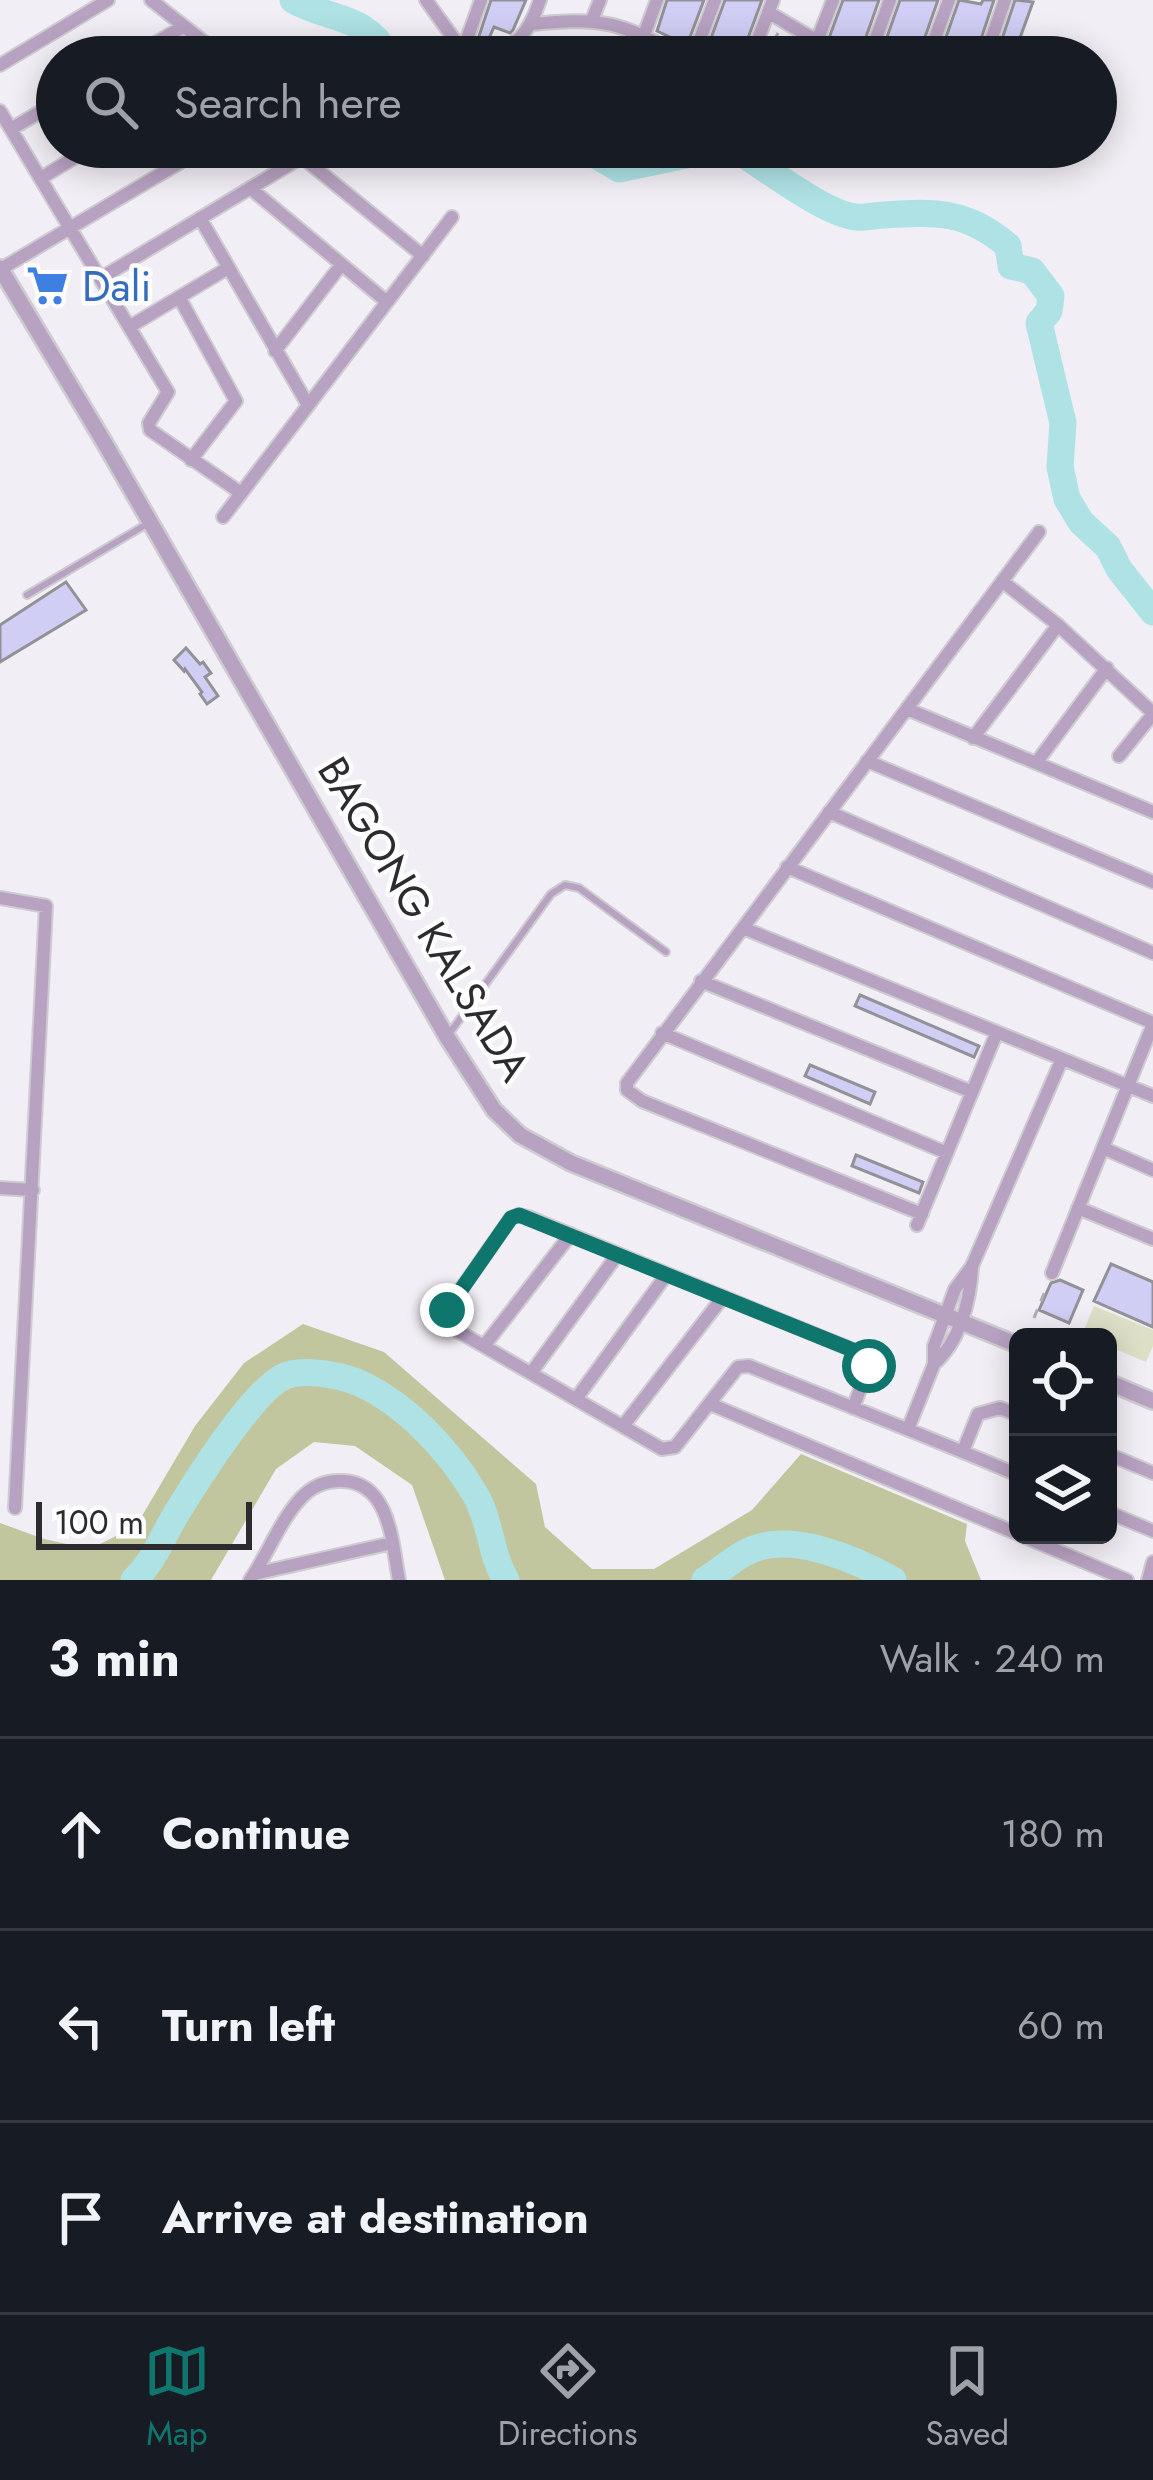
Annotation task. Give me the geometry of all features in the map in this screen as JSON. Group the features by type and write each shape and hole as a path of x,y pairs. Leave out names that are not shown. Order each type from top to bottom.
{"street":[{"path":"48,36 108,0"},
{"path":"151,0 197,36"},
{"path":"427,0 451,36"},
{"path":"470,36 481,0"},
{"path":"522,36 540,0"},
{"path":"592,20 600,0"},
{"path":"532,24 592,20 644,35 658,0"},
{"path":"701,36 715,0"},
{"path":"819,36 832,0"},
{"path":"877,36 890,0"},
{"path":"936,36 949,0"},
{"path":"992,36 1005,0"},
{"path":"759,36 770,6 809,36"},
{"path":"167,36 184,26"},
{"path":"0,65 36,43"},
{"path":"0,111 168,392 149,423 150,430 241,494"},
{"path":"11,129 36,114"},
{"path":"40,178 57,168"},
{"path":"0,269 171,168"},
{"path":"100,278 277,168"},
{"path":"317,168 423,256"},
{"path":"250,188 387,302"},
{"path":"223,517 452,217"},
{"path":"200,218 308,405"},
{"path":"275,351 341,265"},
{"path":"129,327 228,268"},
{"name":"BAGONG KALSADA","path":"0,269 494,1110 520,1135 571,1163 1009,1341"},
{"path":"179,297 236,400 191,460"},
{"path":"997,1032 919,1220 626,1090 662,1033 1040,532"},
{"path":"1002,581 1107,668 1153,714 1119,756"},
{"path":"973,738 1058,625"},
{"path":"1036,764 1107,668"},
{"path":"907,709 1153,812"},
{"path":"867,761 1153,882"},
{"path":"829,812 1153,953"},
{"path":"787,868 1153,1023 1052,1273"},
{"path":"0,898 46,906 33,1190 7,1480 15,1508"},
{"path":"743,928 1153,1096"},
{"path":"701,981 972,1092"},
{"path":"662,1033 947,1153"},
{"path":"908,1429 934,1364 934,1346 953,1319 956,1289 972,1266 1062,1059"},
{"path":"1102,1148 1153,1170"},
{"path":"0,1188 33,1190"},
{"path":"1078,1208 1153,1239"},
{"path":"853,1408 869,1366 865,1355 528,1217 511,1218 447,1310 449,1325 662,1448 675,1447 743,1365 1009,1470"},
{"path":"484,1346 571,1234"},
{"path":"531,1373 618,1254"},
{"path":"576,1399 667,1274"},
{"path":"623,1426 723,1297"},
{"path":"1117,1386 1153,1400"},
{"path":"710,1404 1009,1531"},
{"path":"963,1451 978,1414 1000,1408 1009,1412"},
{"path":"1117,1458 1153,1472"},
{"path":"252,1577 305,1493 322,1483 341,1480 358,1483 382,1504 399,1580"},
{"path":"1117,1516 1153,1531"},
{"path":"252,1577 392,1544"},
{"path":"1040,1544 1126,1580"},
{"path":"1148,1580 1153,1562"}],"lane":[{"path":"27,595 150,522"},
{"path":"447,1036 550,894 565,885 579,888 666,952"}],"path":[{"path":"776,36 784,21"},
{"path":"1034,1318 1052,1273"}],"green space":[{"path":"1094,1306 1153,1330 1153,1346 1146,1362 1117,1350 1117,1328 1085,1328"},
{"path":"303,1324 384,1352 536,1484 545,1527 592,1569 654,1569 752,1510 801,1454 967,1524 965,1541 981,1580 445,1580 412,1485 355,1446 314,1442 276,1469 211,1580 0,1580 0,1523 90,1549 136,1526 195,1426 244,1363"}],"building":[{"path":"491,0 526,0 510,33 494,27 490,36 479,36"},
{"path":"667,0 704,0 690,36 657,31"},
{"path":"725,0 762,0 749,36 712,36"},
{"path":"843,0 879,0 866,36 830,36"},
{"path":"900,0 938,0 925,36 887,36"},
{"path":"959,0 981,4 994,0 982,36 946,36"},
{"path":"1015,0 1033,2 1021,36 1003,36"},
{"path":"66,582 86,610 0,662 0,625"},
{"path":"186,648 211,673 205,677 218,696 207,704 174,660"},
{"path":"860,995 979,1046 974,1057 855,1006"},
{"path":"810,1065 875,1092 870,1104 805,1076"},
{"path":"856,1155 923,1182 919,1193 852,1166"},
{"path":"1111,1264 1153,1282 1153,1327 1094,1301"},
{"path":"1060,1280 1083,1290 1069,1323 1039,1310 1051,1283"}],"waterway":[{"path":"293,0 347,20 373,36"},
{"path":"617,168 624,168"},
{"path":"764,168 843,214 935,214 965,220 1008,246 1011,266 1032,271 1051,296 1049,311 1039,323 1063,423 1060,467 1067,499 1153,612"},
{"path":"134,1580 212,1458 258,1398 285,1376 311,1373 349,1379 375,1391 439,1445 480,1504 506,1580"},
{"path":"705,1580 745,1553 780,1544 841,1556 893,1580"}],"place":[{"name":"Dali","path":"48,286"}],"route":[{"path":"447,1310 511,1218 519,1215 865,1355 869,1366"}]}
